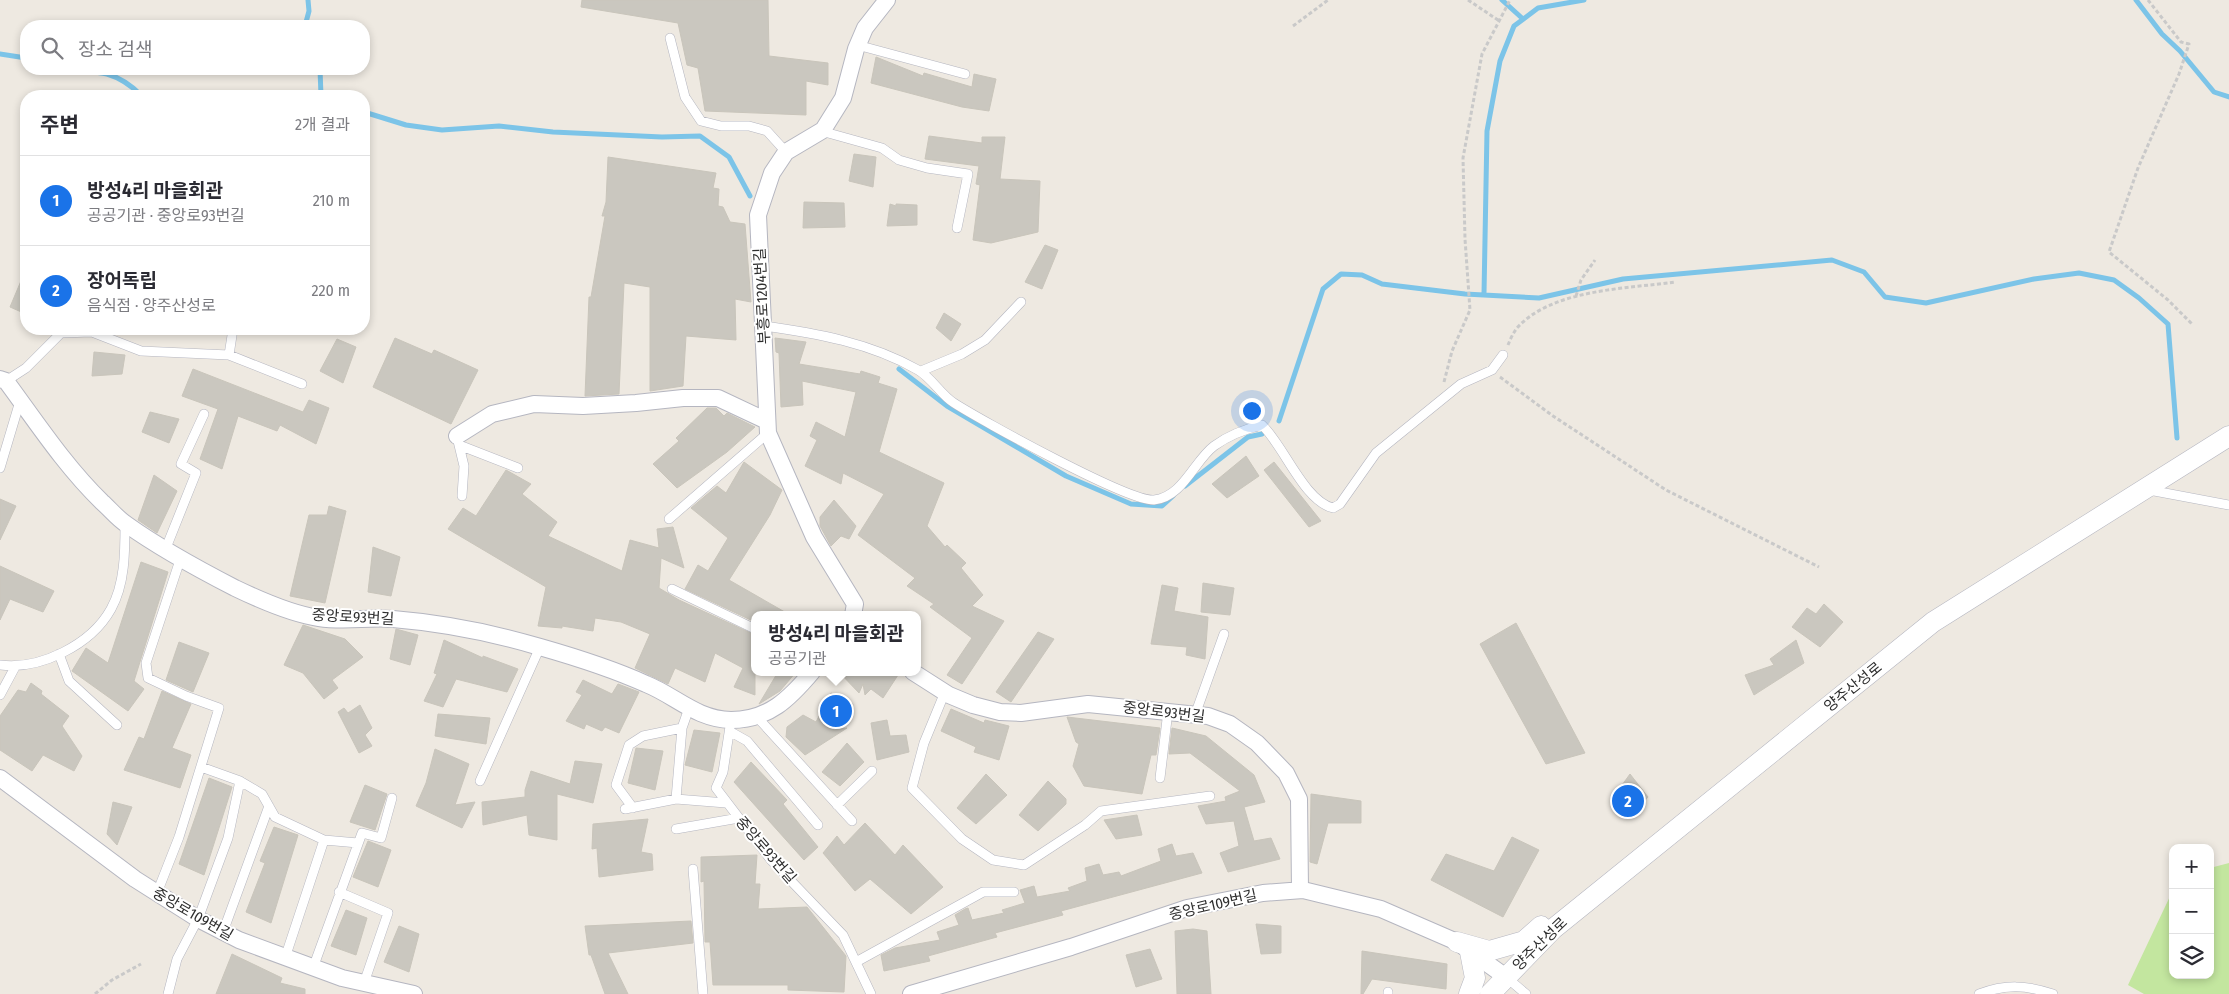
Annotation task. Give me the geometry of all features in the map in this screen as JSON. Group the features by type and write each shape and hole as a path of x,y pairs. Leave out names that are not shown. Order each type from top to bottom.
{"street":[{"name":"부흥로1204번길","path":"854,611 855,604 814,537 768,427 758,215 772,173 786,152 821,131 843,98 857,45 865,28 887,0"},
{"name":"중앙로93번길","path":"3,380 56,451 88,488 125,524 236,588 294,612 319,618 358,620 390,618 424,622 540,647 648,684 689,708 731,726 779,707 808,676"},
{"path":"458,440 492,414 534,404 583,406 683,398 718,398 768,427"},
{"name":"양주산성로","path":"1490,994 1553,929 1692,819 1933,622 2229,436"},
{"name":"중앙로93번길","path":"919,676 973,706 1000,712 1021,713 1088,704 1208,716 1230,724 1257,743 1286,773 1299,799 1300,890"},
{"name":"중앙로109번길","path":"0,778 135,879 198,919 223,932 285,958 364,983 405,993"},
{"name":"중앙로109번길","path":"911,994 1071,947 1187,908 1263,893 1300,890 1328,894 1381,909 1463,947 1506,977"},
{"path":"1469,994 1475,978 1463,947 1489,951 1524,941 1564,909 1587,894 1598,892"}],"lane":[{"path":"670,38 685,97 701,120 721,126 749,126 767,131 786,152"},
{"path":"857,45 965,74"},
{"path":"821,131 882,148 899,160 927,168 968,174 958,228"},
{"path":"920,371 962,354 985,340 1021,302"},
{"path":"763,326 838,339 892,357 920,371 952,402 1015,438 1126,492 1153,500 1171,495 1213,447 1234,434 1262,425 1274,436 1309,491 1324,506 1333,508 1340,504 1376,452 1461,384 1492,370 1503,355"},
{"path":"3,380 26,368 57,335"},
{"path":"100,335 141,351 229,355 302,384"},
{"path":"229,355 231,335"},
{"path":"0,468 20,401"},
{"path":"166,548 196,473 181,464 204,414"},
{"path":"669,519 768,427"},
{"path":"458,440 518,468"},
{"path":"458,440 464,466 462,496"},
{"path":"2144,489 2229,505"},
{"path":"0,665 15,667 35,663 59,654 84,638 101,624 112,608 126,562 125,524"},
{"path":"157,893 179,838 219,708 186,696 148,678 146,663 181,557"},
{"path":"672,589 751,626"},
{"path":"1195,715 1224,634"},
{"path":"480,781 540,647"},
{"path":"59,654 69,681 117,725"},
{"path":"0,695 15,667"},
{"path":"945,692 924,743 912,788 962,839 993,860 1024,865 1085,825 1101,811 1210,796"},
{"path":"676,799 682,728 689,708"},
{"path":"1160,778 1168,711"},
{"path":"757,717 852,821"},
{"path":"731,726 747,740 818,825"},
{"name":"중앙로93번길","path":"731,726 723,772 716,788 771,860 843,935 871,994"},
{"path":"682,728 643,736 629,745 616,785 629,808 676,799 726,803"},
{"path":"201,767 240,781 262,794 276,817 324,840 358,843"},
{"path":"837,805 872,772"},
{"path":"168,994 177,959 198,919 228,838 240,781"},
{"path":"313,968 362,833 381,838 392,798"},
{"path":"223,932 269,806"},
{"path":"676,829 739,818"},
{"path":"285,958 324,840"},
{"path":"693,869 703,994"},
{"path":"339,892 388,913 364,983"},
{"path":"856,962 983,892 1014,892"},
{"name":"양주산성로","path":"1506,977 1526,994"},
{"path":"1979,994 2011,986 2028,986 2053,994"}],"path":[{"path":"1294,26 1328,0"},
{"path":"1468,0 1498,20"},
{"path":"1440,400 1452,351 1470,310 1462,158 1482,54 1510,0"},
{"path":"2148,0 2181,42 2189,44 2182,65 2138,168 2109,252 2168,300 2193,325"},
{"path":"1577,296 1581,280 1595,260"},
{"path":"1503,355 1516,329 1539,311 1568,298 1675,282"},
{"path":"1492,370 1553,416 1666,490 1819,567"},
{"path":"94,994 112,980 141,964"}],"green space":[{"path":"2229,863 2229,994 2144,994 2128,985 2169,898 2169,979 2214,979 2214,867"}],"building":[{"path":"582,0 768,0 769,56 828,63 828,85 806,81 806,115 705,111 698,68 687,65 678,23 581,7"},
{"path":"876,57 923,76 924,73 972,87 974,74 996,79 989,111 962,107 871,83"},
{"path":"929,136 982,143 982,137 1005,137 1000,179 1040,181 1038,232 991,243 973,240 980,185 976,184 979,166 925,159"},
{"path":"854,154 876,157 873,187 849,181"},
{"path":"608,157 716,173 713,188 719,189 718,206 723,207 730,222 745,224 751,302 735,299 736,340 686,336 683,386 650,391 650,287 624,283 619,394 585,396 589,297 591,297 605,216 602,216 606,202"},
{"path":"804,202 844,203 845,227 803,228"},
{"path":"890,204 896,206 896,204 917,205 917,225 887,226"},
{"path":"1045,245 1058,250 1042,289 1025,282"},
{"path":"20,283 20,311 10,307"},
{"path":"944,313 961,324 951,341 936,328"},
{"path":"395,338 432,354 434,350 478,370 451,424 373,387"},
{"path":"775,338 806,342 799,364 860,374 861,371 880,377 878,383 897,389 879,452 944,483 927,526 945,547 947,545 966,563 961,568 983,595 972,606 1004,621 962,684 947,675 972,638 930,607 934,604 907,586 915,578 858,535 884,494 843,473 841,484 805,466 817,440 810,436 816,422 845,437 856,392 802,381 803,405 781,407 779,353 776,352"},
{"path":"337,339 356,347 343,383 320,371"},
{"path":"94,352 125,355 122,374 92,376"},
{"path":"193,369 303,412 309,400 329,408 316,444 280,425 277,431 238,416 222,469 200,459 218,409 182,396"},
{"path":"707,408 716,408 724,416 727,413 755,427 727,452 677,488 653,464 679,441 676,438"},
{"path":"150,412 179,419 169,443 142,432"},
{"path":"1246,456 1259,476 1227,498 1212,484"},
{"path":"744,462 782,490 770,515 729,580 783,611 751,611 751,620 685,589 698,565 708,571 728,538 691,508 717,486 726,493"},
{"path":"1274,462 1321,521 1309,527 1264,470"},
{"path":"506,470 531,484 522,494 557,522 548,536 622,571 630,540 659,548 657,529 673,527 684,568 661,558 659,588 679,600 751,633 751,676 755,676 755,695 734,687 743,668 715,653 705,682 675,668 668,684 635,668 650,634 621,622 595,618 593,631 562,626 562,628 538,626 546,587 448,529 463,508 476,516"},
{"path":"154,475 177,491 157,533 138,520"},
{"path":"0,499 16,506 0,540"},
{"path":"834,500 856,526 849,539 841,536 831,546 820,526 820,517"},
{"path":"329,506 346,511 325,603 290,596 309,515 327,515"},
{"path":"373,547 400,557 391,596 368,592"},
{"path":"141,562 168,572 134,681 144,689 128,711 72,671 86,648 108,663"},
{"path":"0,566 54,591 43,612 10,599 0,620"},
{"path":"1203,583 1234,588 1230,615 1201,612"},
{"path":"1162,585 1178,588 1174,611 1208,617 1205,659 1186,655 1187,647 1151,644"},
{"path":"1824,604 1843,622 1820,647 1792,627 1807,608 1816,614"},
{"path":"1516,623 1585,753 1546,764 1480,644"},
{"path":"303,625 345,639 363,657 332,680 338,688 324,699 303,673 284,665"},
{"path":"396,629 418,635 410,665 390,659"},
{"path":"1038,632 1054,639 1011,702 996,692"},
{"path":"444,640 483,658 483,656 518,669 507,692 456,679 443,707 424,701 437,674 434,673"},
{"path":"1796,640 1804,663 1754,695 1745,675 1774,665 1770,659"},
{"path":"179,642 209,653 193,692 166,680"},
{"path":"776,676 793,676 780,691 759,704"},
{"path":"843,676 897,676 883,698 871,689 865,695 863,684 859,693"},
{"path":"583,680 612,694 618,684 639,692 619,733 605,727 602,731 586,724 584,729 566,721 582,695 576,692"},
{"path":"31,683 42,691 41,694 69,716 62,726 82,756 74,771 43,755 32,771 0,750 0,716 18,690 26,692"},
{"path":"162,691 191,704 172,748 191,755 180,788 124,770 139,737 144,739"},
{"path":"831,693 853,704 833,730 847,728 805,755 786,737 787,727 803,715 816,722"},
{"path":"360,705 372,728 365,735 372,746 359,753 338,712 344,708 348,713"},
{"path":"951,709 984,723 985,720 1009,726 999,760 974,752 976,747 941,731"},
{"path":"438,714 490,718 486,744 435,736"},
{"path":"1067,717 1160,728 1156,755 1151,755 1142,794 1084,786 1073,766 1079,744 1076,742"},
{"path":"887,720 890,736 906,735 909,752 877,760 871,723"},
{"path":"1172,728 1206,736 1254,775 1265,802 1244,807 1254,841 1271,838 1280,859 1228,872 1220,853 1239,846 1234,821 1206,824 1198,806 1226,801 1225,797 1240,791 1190,753 1169,754"},
{"path":"694,730 720,733 712,772 685,765"},
{"path":"847,743 864,762 840,786 822,772"},
{"path":"636,748 663,751 655,790 628,783"},
{"path":"435,749 469,764 455,805 475,802 462,828 416,806 426,783"},
{"path":"575,761 602,764 593,803 557,794 557,840 529,835 527,815 483,825 482,802 525,797 525,790 531,771 570,784"},
{"path":"751,762 787,800 783,804 818,847 804,860 734,782"},
{"path":"986,774 1007,795 976,824 957,808"},
{"path":"1630,774 1648,797 1633,814 1612,799"},
{"path":"209,778 232,787 204,875 179,864"},
{"path":"1048,781 1066,799 1066,804 1038,831 1019,815"},
{"path":"365,785 387,794 375,830 350,822"},
{"path":"1311,794 1361,801 1361,823 1328,823 1317,864 1310,862"},
{"path":"113,802 132,807 117,845 107,834"},
{"path":"1137,815 1142,835 1116,839 1104,820"},
{"path":"648,819 641,852 652,854 653,870 599,877 597,848 592,849 593,824"},
{"path":"865,823 895,855 903,845 943,887 911,914 870,879 855,891 823,853 837,836 844,845"},
{"path":"274,827 298,835 271,923 246,912 265,863 260,861"},
{"path":"1512,837 1539,850 1503,917 1431,880 1446,854 1494,871"},
{"path":"368,841 391,850 378,887 353,877"},
{"path":"1172,844 1176,856 1193,853 1202,873 1061,911 1063,915 995,933 997,937 928,956 930,961 884,971 881,955 895,948 940,940 937,932 959,925 955,915 965,909 968,908 972,920 1004,913 1002,910 1025,903 1020,890 1034,886 1037,897 1070,891 1068,888 1087,881 1085,868 1099,864 1103,875 1119,872 1121,876 1161,861 1158,849"},
{"path":"757,855 755,884 760,884 758,909 807,907 846,956 844,992 788,990 788,985 713,985 710,942 705,942 704,881 701,882 701,857"},
{"path":"346,910 367,918 356,955 331,946"},
{"path":"691,921 693,943 608,953 628,994 605,994 591,955 589,955 585,926"},
{"path":"1256,924 1281,926 1281,953 1261,954"},
{"path":"399,926 419,934 409,972 384,962"},
{"path":"1193,929 1207,931 1211,994 1177,994 1175,931"},
{"path":"1150,949 1162,979 1136,987 1126,955"},
{"path":"1362,951 1447,964 1446,989 1372,979 1363,994 1361,994"},
{"path":"232,954 282,978 280,983 305,989 305,994 216,994"}],"waterway":[{"path":"307,20 309,11 308,0"},
{"path":"1502,0 1523,19"},
{"path":"1484,294 1487,131 1500,61 1514,26 1538,8 1584,0"},
{"path":"2136,0 2162,34 2180,51 2214,92 2229,97"},
{"path":"0,54 20,57"},
{"path":"110,75 135,90"},
{"path":"320,75 321,90"},
{"path":"370,114 406,125 442,130 499,126 553,132 662,137 700,136 729,157 750,196"},
{"path":"1279,421 1323,289 1341,274 1362,275 1382,284 1465,294 1539,298 1623,279 1832,260 1864,272 1885,297 1926,303 2034,279 2079,273 2114,280 2139,298 2168,324 2177,438"},
{"path":"899,369 947,406 1066,476 1131,504 1162,506 1173,496"},
{"path":"1185,486 1248,437 1262,434"}],"place":[{"name":"방성4리 마을회관","path":"836,711"},
{"name":"장어독립","path":"1628,801"}]}
